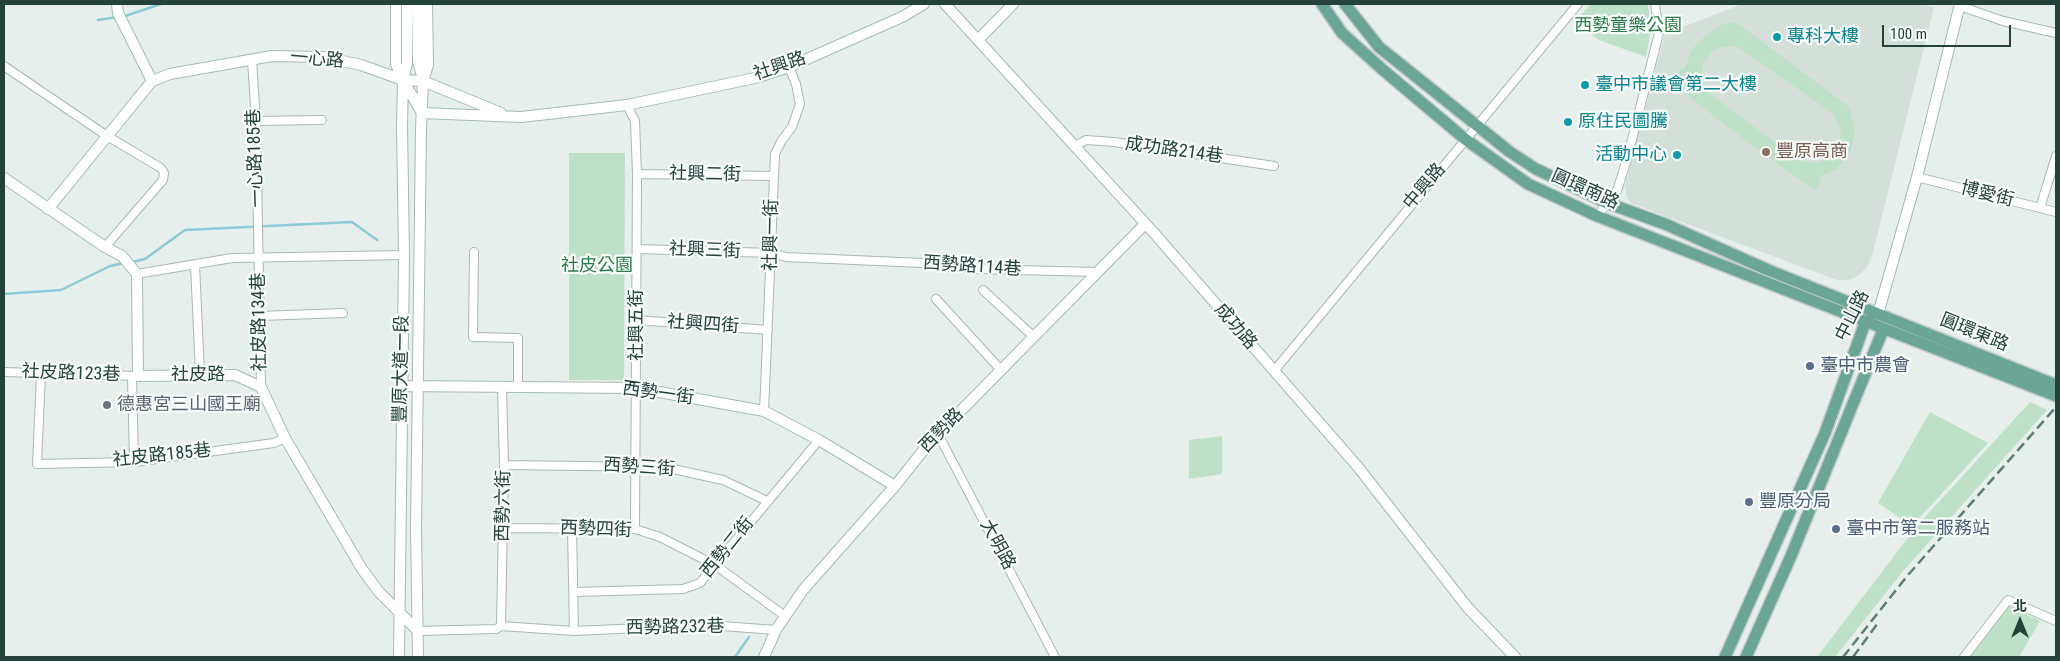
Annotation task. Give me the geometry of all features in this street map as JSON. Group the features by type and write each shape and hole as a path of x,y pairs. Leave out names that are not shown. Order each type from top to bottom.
{"main road":[{"name":"圓環南路","path":"1322,4 1342,33 1466,139 1528,184 1597,216 1883,330"},
{"name":"圓環南路","path":"1345,4 1379,47 1510,152 1536,169 1607,203 1665,224 1768,270 1878,314"},
{"name":"中山路","path":"1725,657 1825,433 1865,323 1878,314"},
{"path":"1878,314 1883,330"},
{"name":"圓環東路","path":"1878,314 2056,385"},
{"name":"中山路","path":"1746,657 1791,556 1883,330"},
{"name":"圓環東路","path":"1883,330 1986,367 2056,396"}],"street":[{"name":"豐原大道一段","path":"396,4 396,64 403,80"},
{"path":"407,4 412,30"},
{"path":"412,30 417,4"},
{"name":"豐原大道一段","path":"418,657 418,386 422,113 423,81 428,65 428,4"},
{"name":"社興路","path":"627,105 755,78 789,66 902,17 924,4"},
{"name":"成功路","path":"945,4 979,39 1145,224 1358,467 1468,608 1515,657"},
{"path":"979,39 1013,4"},
{"path":"1597,216 1617,191 1627,159 1659,33 1655,4"},
{"name":"中興路","path":"1274,371 1478,126 1574,5"},
{"path":"1960,5 2003,21 2056,33"},
{"name":"中山路","path":"1878,314 1917,176 1960,5"},
{"path":"48,208 152,81 117,8"},
{"name":"豐原大道一段","path":"400,657 401,386 404,255 403,80 412,30"},
{"name":"豐原大道一段","path":"412,30 423,81"},
{"name":"一心路","path":"152,81 170,74 272,56 324,57 361,64 403,80 423,81 508,116"},
{"name":"一心路185巷","path":"252,60 256,121 258,257"},
{"path":"4,66 107,136 161,168 164,173 163,180 105,247"},
{"name":"社興一街","path":"764,411 775,154 782,140 792,127 800,104 796,84 789,66"},
{"path":"403,80 422,113 508,116 562,114 627,105"},
{"name":"社興五街","path":"627,105 635,121 637,174 637,465 635,529"},
{"path":"256,121 322,120"},
{"name":"成功路214巷","path":"1075,146 1086,140 1114,142 1274,166"},
{"path":"2040,208 2056,156"},
{"name":"社興二街","path":"637,174 773,176"},
{"name":"博愛街","path":"1917,176 2056,212"},
{"path":"4,178 105,247 122,256 137,274 134,462"},
{"name":"西勢路","path":"764,657 776,630 803,590 895,486 938,434 1145,224"},
{"name":"社興三街","path":"638,249 846,259"},
{"path":"474,252 473,337 518,338 518,386"},
{"path":"137,274 232,258 404,255"},
{"name":"社皮路134巷","path":"258,257 261,387"},
{"name":"西勢路114巷","path":"846,259 922,263 975,269 1098,272"},
{"path":"195,265 200,374"},
{"path":"983,290 1034,337"},
{"path":"936,299 1001,370"},
{"path":"260,316 344,313"},
{"name":"社興四街","path":"637,320 768,330"},
{"name":"社皮路123巷","path":"4,372 135,376"},
{"name":"社皮路185巷","path":"41,374 37,464 134,462 274,443 285,438"},
{"name":"社皮路","path":"135,376 236,374 261,387"},
{"name":"西勢一街","path":"401,386 637,388 764,411 819,440 895,486"},
{"path":"261,387 285,438 362,569 379,592 418,631"},
{"name":"西勢六街","path":"501,626 504,528 502,387"},
{"name":"大明路","path":"938,434 1055,657"},
{"name":"西勢二街","path":"574,592 683,589 700,583 819,440"},
{"name":"西勢三街","path":"504,465 637,465 664,467 724,480 767,501"},
{"name":"西勢四街","path":"504,528 635,529 660,537 715,565 785,616"},
{"path":"572,529 574,631"},
{"path":"1964,657 2008,600 2056,621"},
{"name":"西勢路232巷","path":"418,631 496,629 501,626 574,631 708,625 776,630"}],"shaded area":[{"name":"豐原高商","path":"1742,4 1920,4 1934,7 1872,256 1867,267 1858,276 1848,280 1837,280 1631,203 1627,198 1625,186 1665,34"}],"green space":[{"name":"西勢童樂公園","path":"1591,4 1648,4 1651,29 1646,57 1599,40 1574,22"},
{"path":"1736,22 1848,106 1855,134 1850,154 1837,169 1819,177 1821,183 1814,190 1729,128 1670,81 1678,71 1685,68 1692,49 1722,24","holes":["1725,46 1736,46 1834,114 1841,130 1840,142 1835,153 1820,162 1808,163 1797,159 1705,90 1702,80 1703,63 1714,50"]},
{"name":"社皮公園","path":"569,153 625,153 624,380 569,380"},
{"path":"2030,402 2047,410 1904,570 1835,657 1817,657 1917,526"},
{"path":"1930,412 1988,443 1912,526 1878,503"},
{"path":"1222,436 1222,474 1189,479 1189,440"},
{"path":"2006,605 2040,621 2019,657 1970,657 1966,655"}],"waterway":[{"path":"122,17 161,4"},
{"path":"98,20 117,17"},
{"path":"132,262 145,259 185,230 352,222 377,240"},
{"path":"4,294 61,290 110,266 124,263"},
{"path":"735,657 749,637"}],"railway":[{"path":"1843,657 1908,575 2056,407"},
{"path":"1853,657 1878,623"}],"place":[{"name":"專科大樓","path":"1777,37"},
{"name":"臺中市議會第二大樓","path":"1585,85"},
{"name":"原住民圖騰","path":"1568,122"},
{"name":"豐原高商","path":"1766,152"},
{"name":"活動中心","path":"1677,155"},
{"name":"臺中市農會","path":"1810,366"},
{"name":"德惠宮三山國王廟","path":"107,405"},
{"name":"豐原分局","path":"1749,502"},
{"name":"臺中市第二服務站","path":"1836,529"}]}
